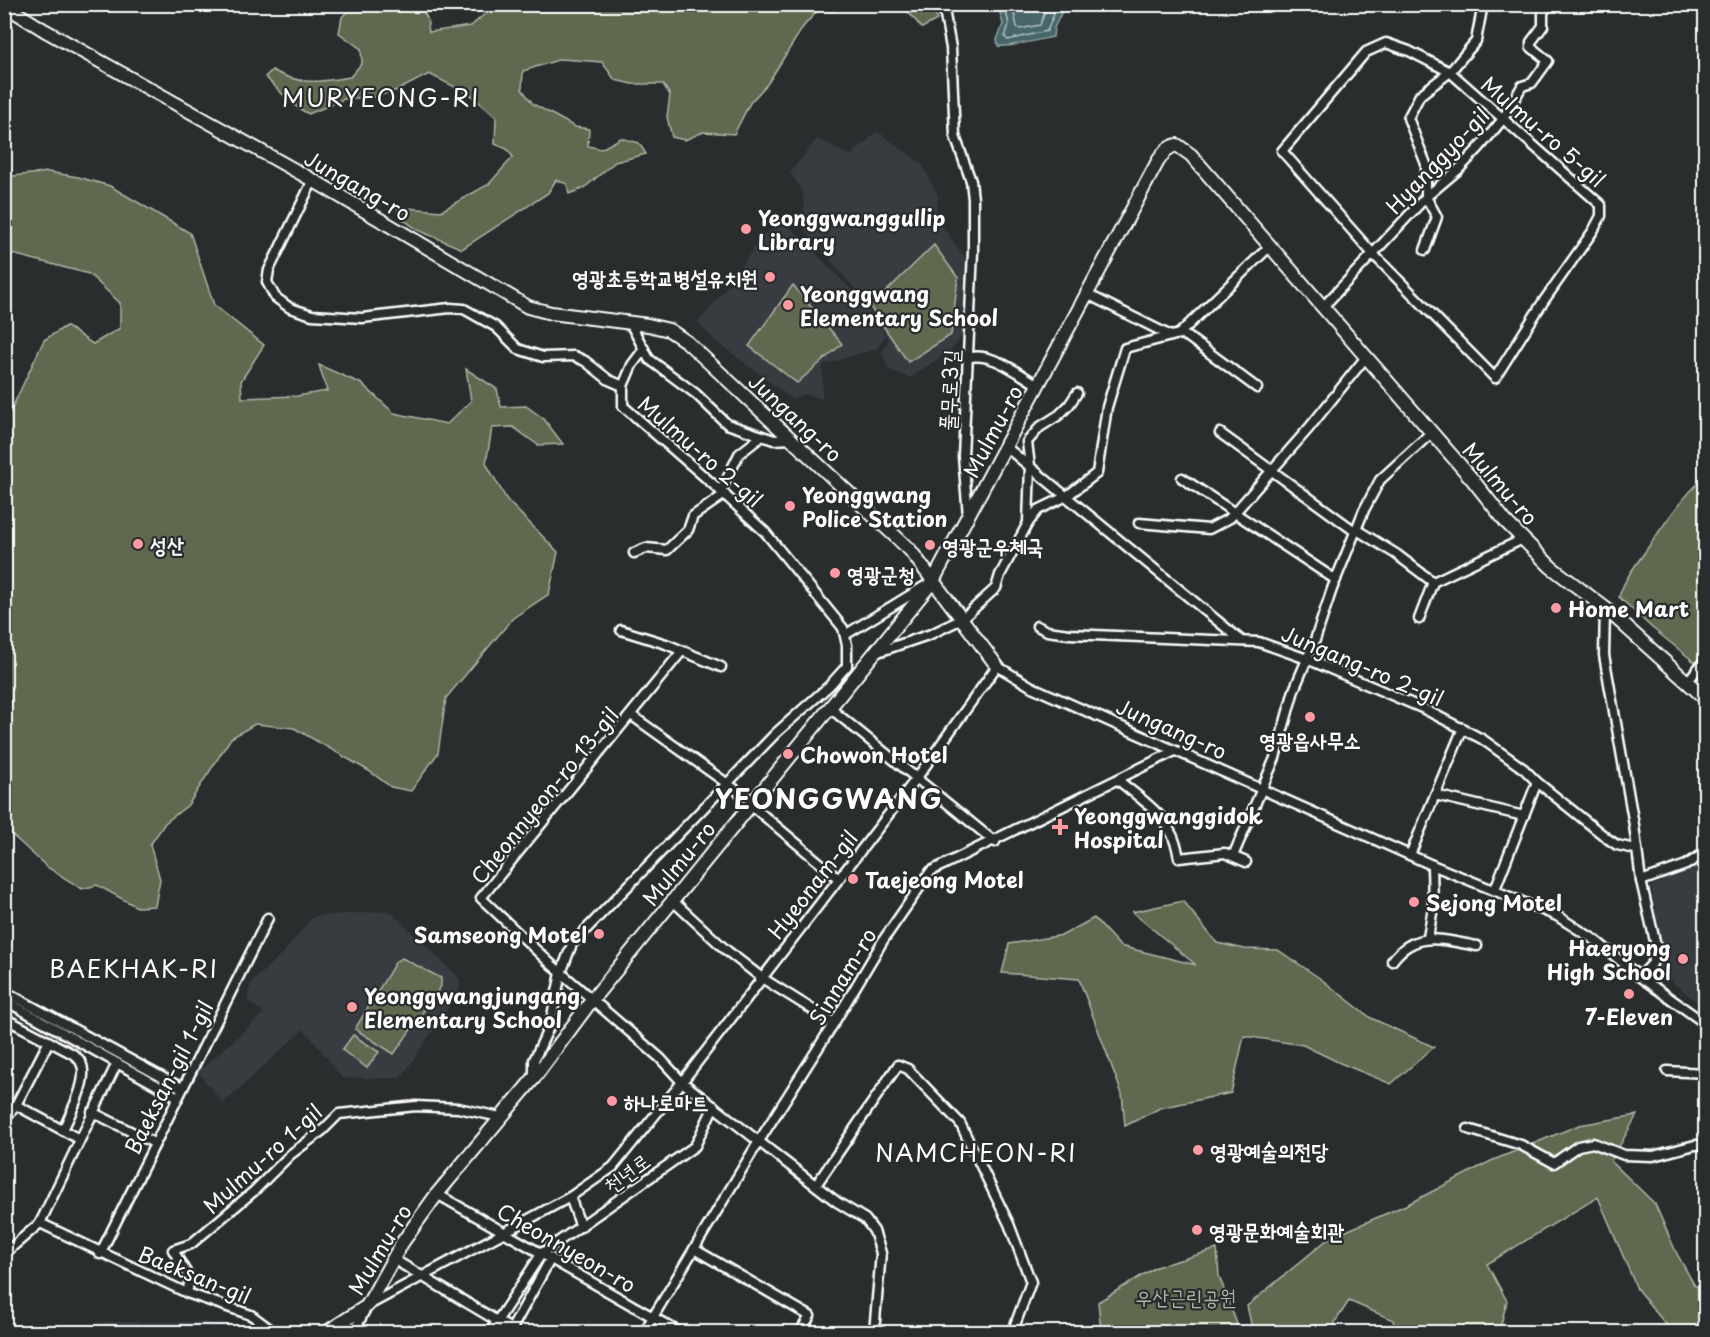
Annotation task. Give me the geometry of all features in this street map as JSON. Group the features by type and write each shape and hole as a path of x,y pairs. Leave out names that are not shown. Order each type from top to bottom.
{"main road":[{"name":"Jungang-ro","path":"4,5 44,30 312,180 528,307 551,313 648,325 669,330 687,342 910,550 998,666"},
{"name":"Mulmu-ro","path":"368,1306 417,1220 437,1194 534,1078 592,1000 933,581 1158,161 1171,146 1178,146 1191,155 1479,486 1506,522 1551,567 1605,608 1706,699"},
{"path":"327,1332 368,1306"}],"street":[{"name":"풀무로3길","path":"943,4 951,48 955,136 971,181 973,199 973,252 963,456 968,516"},
{"path":"1425,250 1437,217 1426,197 1426,164 1408,118 1420,95 1450,72 1476,41 1483,4"},
{"name":"Hyanggyo-gil","path":"1322,308 1426,197 1458,170 1503,119 1522,86 1532,83 1548,62 1531,47 1531,42 1543,26 1543,12 1549,4"},
{"name":"Mulmu-ro 5-gil","path":"1386,43 1409,51 1450,72 1503,119 1601,205 1601,216 1496,378 1373,254 1282,150 1366,52 1386,43"},
{"name":"Mulmu-ro 2-gil","path":"312,180 269,270 267,282 275,297 290,308 312,315 362,318 450,308 464,309 496,327 518,349 543,357 574,356 585,361 609,380 623,386 623,406 765,532 832,613 843,628 845,635 847,666 829,686 776,733 572,944 561,973 550,1025 534,1060 534,1078"},
{"path":"875,653 931,634 962,619 996,588 1000,575 1028,523 1038,510 1067,496 1097,473 1107,407 1125,348 1175,335 1269,246"},
{"path":"1087,294 1175,335 1188,337 1257,388"},
{"path":"630,323 649,359 696,394 727,424 774,440 791,439"},
{"path":"623,386 632,365 644,349"},
{"path":"967,358 975,356 995,360 1038,385"},
{"path":"1139,522 1209,529 1230,518 1309,428 1366,357"},
{"path":"1028,523 1030,466 1027,442 1040,427 1064,410 1077,393"},
{"path":"1233,856 1275,758 1294,690 1364,510 1380,480 1432,432"},
{"path":"1220,433 1357,531 1396,554 1432,582"},
{"path":"634,553 646,548 667,550 688,530 693,516 723,493 739,454 762,436"},
{"path":"1005,447 1242,641"},
{"path":"1182,478 1336,580"},
{"path":"1419,619 1432,582 1523,539"},
{"path":"845,635 933,581"},
{"path":"1605,608 1604,655 1634,825 1635,849 1657,950 1652,964 1640,977"},
{"name":"Jungang-ro 2-gil","path":"1037,626 1047,631 1069,634 1259,642 1307,659 1463,728 1510,758 1608,839 1617,845 1635,849"},
{"path":"621,630 721,667"},
{"name":"Cheonnyeon-ro 13-gil","path":"682,651 481,898 561,973 660,1058 682,1082 837,1202 865,1219 874,1231 881,1253 874,1332"},
{"path":"1687,682 1706,659"},
{"name":"Jungang-ro","path":"998,666 1032,687 1261,790 1432,865 1557,916 1595,940 1640,977 1706,1024"},
{"name":"Hyeonam-gil","path":"368,1306 570,1197 613,1167 682,1082 916,779 998,666"},
{"path":"830,708 995,842"},
{"path":"631,715 728,783 839,879"},
{"path":"1410,855 1463,728"},
{"name":"Sinnam-ro","path":"644,1332 884,939 931,871 995,842 1175,751"},
{"path":"1118,780 1162,816 1177,844 1179,858 1225,853 1246,862"},
{"path":"1495,889 1538,783"},
{"path":"1435,795 1524,816"},
{"path":"1641,881 1686,865 1706,852"},
{"path":"1428,938 1433,906 1432,865"},
{"path":"673,901 726,950 762,978 834,1023"},
{"name":"Baeksan-gil 1-gil","path":"100,1254 268,918"},
{"path":"1392,961 1402,947 1428,938 1477,946"},
{"path":"4,991 182,1088"},
{"path":"4,1000 178,1097"},
{"path":"4,1018 48,1043 73,1054 81,1062 84,1074 82,1085 63,1130"},
{"path":"4,1120 16,1105 48,1043"},
{"path":"4,1254 40,1223 117,1063"},
{"path":"816,1185 898,1065 908,1069 960,1123 1009,1224 1031,1282 1015,1324 1016,1332"},
{"path":"1667,1071 1706,1073"},
{"path":"16,1105 79,1139"},
{"name":"Mulmu-ro 1-gil","path":"187,1293 190,1279 173,1250 191,1244 339,1114 416,1106 458,1108 500,1118"},
{"name":"천년로","path":"542,1253 694,1146 714,1106"},
{"path":"92,1112 154,1143"},
{"path":"1468,1129 1521,1145 1554,1163 1578,1146 1593,1143 1624,1155 1653,1156 1695,1145 1706,1145"},
{"name":"Cheonnyeon-ro","path":"437,1194 679,1332"},
{"path":"570,1197 581,1227"},
{"name":"Baeksan-gil","path":"40,1223 100,1254 187,1293 251,1315 274,1332"},
{"path":"694,1249 810,1316 800,1332"},
{"path":"490,1332 542,1253"},
{"path":"393,1259 512,1332 551,1258"},
{"name":"Mulmu-ro","path":"354,1332 368,1306"}],"shaded area":[{"path":"877,131 922,164 938,196 936,217 968,262 963,335 952,349 910,378 888,369 882,352 889,340 879,324 885,336 878,348 823,365 822,399 806,394 792,399 717,342 698,323 763,235 785,222 849,287 879,323 867,303 806,232 803,193 790,172 817,139 851,156"},
{"name":"Haeryong High School","path":"1705,859 1705,1009 1657,969 1662,948 1651,886 1692,868"},
{"name":"Yeonggwangjungang Elementary School","path":"390,911 460,979 459,992 401,1078 342,1078 304,1029 223,1104 198,1072 264,1013 247,1001 251,983 283,953 314,916"},
{"path":"106,1322 205,1322 244,1332 60,1332"}],"green space":[{"path":"354,4 420,5 427,18 429,32 471,26 495,5 837,5 836,11 818,10 803,27 768,83 750,103 734,134 703,132 685,140 672,137 667,117 670,95 663,84 632,84 615,80 602,62 561,59 523,71 522,89 533,104 575,127 589,129 588,146 601,149 621,138 639,143 646,154 615,162 584,188 569,194 567,184 556,180 548,193 462,249 418,230 400,217 397,207 441,211 489,184 513,157 507,149 495,144 496,117 471,95 429,74 398,90 374,97 344,99 309,114 291,102 265,77 272,70 301,81 350,77 362,63 361,49 339,33 342,17"},
{"path":"902,5 932,5 937,20 922,28"},
{"path":"48,172 110,186 190,233 214,305 264,345 241,381 242,398 297,396 327,391 319,365 362,384 394,413 447,424 471,401 466,369 497,389 501,407 526,406 544,419 563,444 538,445 513,427 492,428 486,463 507,500 558,552 549,594 513,618 446,698 438,753 411,791 391,787 369,771 294,728 255,724 231,738 188,805 165,823 150,845 160,879 155,906 137,907 97,885 82,889 47,867 5,831 5,423 44,340 66,326 93,344 120,328 120,303 89,274 5,252 5,186 13,176"},
{"path":"934,245 958,278 951,335 908,362 870,307"},
{"path":"793,285 842,344 797,383 749,346"},
{"path":"1705,477 1705,652 1697,664 1651,627 1619,597 1631,572 1667,520 1688,493"},
{"path":"1183,901 1217,943 1245,949 1278,950 1321,979 1371,1018 1434,1047 1391,1084 1303,1045 1244,1036 1231,1093 1160,1108 1125,1126 1122,1094 1079,979 1002,973 1009,944 1063,935 1094,918 1120,946 1196,965 1132,912"},
{"path":"402,958 441,978 441,986 394,1054 355,1029 396,961"},
{"path":"353,1035 379,1052 367,1068 342,1050"},
{"path":"1637,1115 1611,1161 1655,1204 1676,1252 1695,1286 1705,1288 1705,1332 1672,1332 1637,1289 1598,1197 1487,1264 1507,1301 1499,1332 1396,1332 1393,1320 1349,1301 1335,1322 1335,1332 1253,1332 1247,1306 1328,1239 1408,1204 1491,1161 1579,1125"},
{"name":"우산근린공원","path":"1217,1249 1219,1276 1240,1332 1101,1332 1098,1302 1156,1267"}],"water":[{"path":"998,5 1061,5 1063,9 1054,28 1053,37 1017,45 998,46 997,40 1003,24"}],"place":[{"name":"Yeonggwanggullip Library","path":"746,229"},
{"name":"영광초등학교병설유치원","path":"770,277"},
{"name":"Yeonggwang Elementary School","path":"788,305"},
{"name":"Yeonggwang Police Station","path":"790,506"},
{"name":"성산","path":"138,544"},
{"name":"영광군우체국","path":"930,545"},
{"name":"영광군청","path":"835,573"},
{"name":"Home Mart","path":"1556,608"},
{"name":"영광읍사무소","path":"1310,717"},
{"name":"Chowon Hotel","path":"788,754"},
{"name":"Yeonggwanggidok Hospital","path":"1060,827"},
{"name":"Taejeong Motel","path":"853,879"},
{"name":"Sejong Motel","path":"1414,902"},
{"name":"Samseong Motel","path":"599,934"},
{"name":"Haeryong High School","path":"1683,959"},
{"name":"7-Eleven","path":"1629,994"},
{"name":"Yeonggwangjungang Elementary School","path":"352,1007"},
{"name":"하나로마트","path":"612,1101"},
{"name":"영광예술의전당","path":"1198,1150"},
{"name":"영광문화예술회관","path":"1197,1230"}],"district":[{"name":"MURYEONG-RI","path":"381,97"},
{"name":"YEONGGWANG","path":"829,797"},
{"name":"BAEKHAK-RI","path":"134,968"},
{"name":"NAMCHEON-RI","path":"976,1152"}]}
